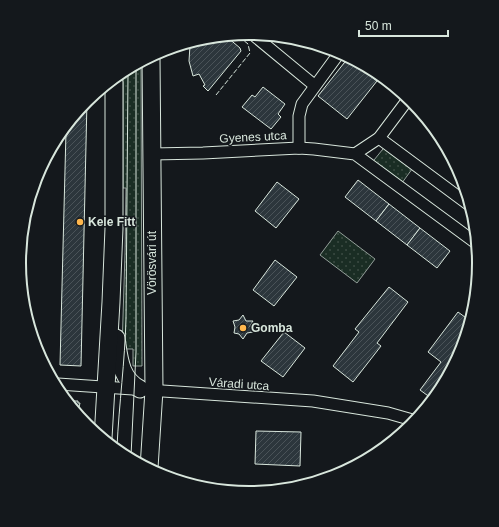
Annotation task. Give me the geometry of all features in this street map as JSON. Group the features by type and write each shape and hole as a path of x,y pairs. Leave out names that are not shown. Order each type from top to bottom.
{"main road":[{"name":"Vörösvári út","path":"149,463 147,390 152,154 151,63"},
{"path":"103,433 114,228 114,85"},
{"path":"111,302 122,370 129,381 147,390"}],"street":[{"path":"259,40 314,85"},
{"path":"299,148 300,109 305,98 314,85 336,57"},
{"path":"355,154 379,138 405,103"},
{"path":"379,138 463,201"},
{"name":"Gyenes utca","path":"152,154 299,148 355,154 472,240"},
{"name":"Váradi utca","path":"62,384 312,401 388,413 411,419"}],"green space":[{"path":"141,68 142,366 133,366 133,349 122,349 126,188 123,188 123,79"},
{"path":"387,144 415,165 399,187 370,165"},
{"path":"338,231 375,259 357,283 320,255"}],"building":[{"path":"231,41 240,48 241,51 208,91 203,86 205,85 199,74 193,76 189,61 190,49 206,44"},
{"path":"345,62 377,81 347,119 318,96"},
{"path":"263,87 285,104 278,114 281,117 271,129 242,107 252,95 255,97"},
{"path":"87,110 81,366 60,365 66,136"},
{"path":"358,180 389,204 376,221 345,197"},
{"path":"277,182 299,199 276,228 255,211"},
{"path":"389,204 420,228 407,245 376,221"},
{"path":"420,228 450,251 437,268 407,245"},
{"path":"275,260 297,277 274,306 253,290"},
{"path":"389,287 408,302 377,343 381,346 353,382 333,366 359,332 355,329"},
{"path":"458,312 466,318 456,349 450,362 429,397 420,390 441,362 428,352"},
{"name":"Gomba","path":"243,315 246,321 253,321 250,326 253,332 247,333 243,339 239,334 234,333 235,327 233,321 239,320"},
{"path":"284,332 305,348 283,377 261,361"},
{"path":"73,401 78,401 78,403 80,403 79,408"},
{"path":"256,431 301,432 300,466 255,464"}],"tram line":[{"path":"131,453 136,352 136,71"},
{"path":"117,444 126,318 128,76"}],"fence":[{"path":"216,95 250,53 248,44 243,40"}],"place":[{"name":"Kele Fitt","path":"80,222"},
{"name":"Gomba","path":"243,328"}]}
